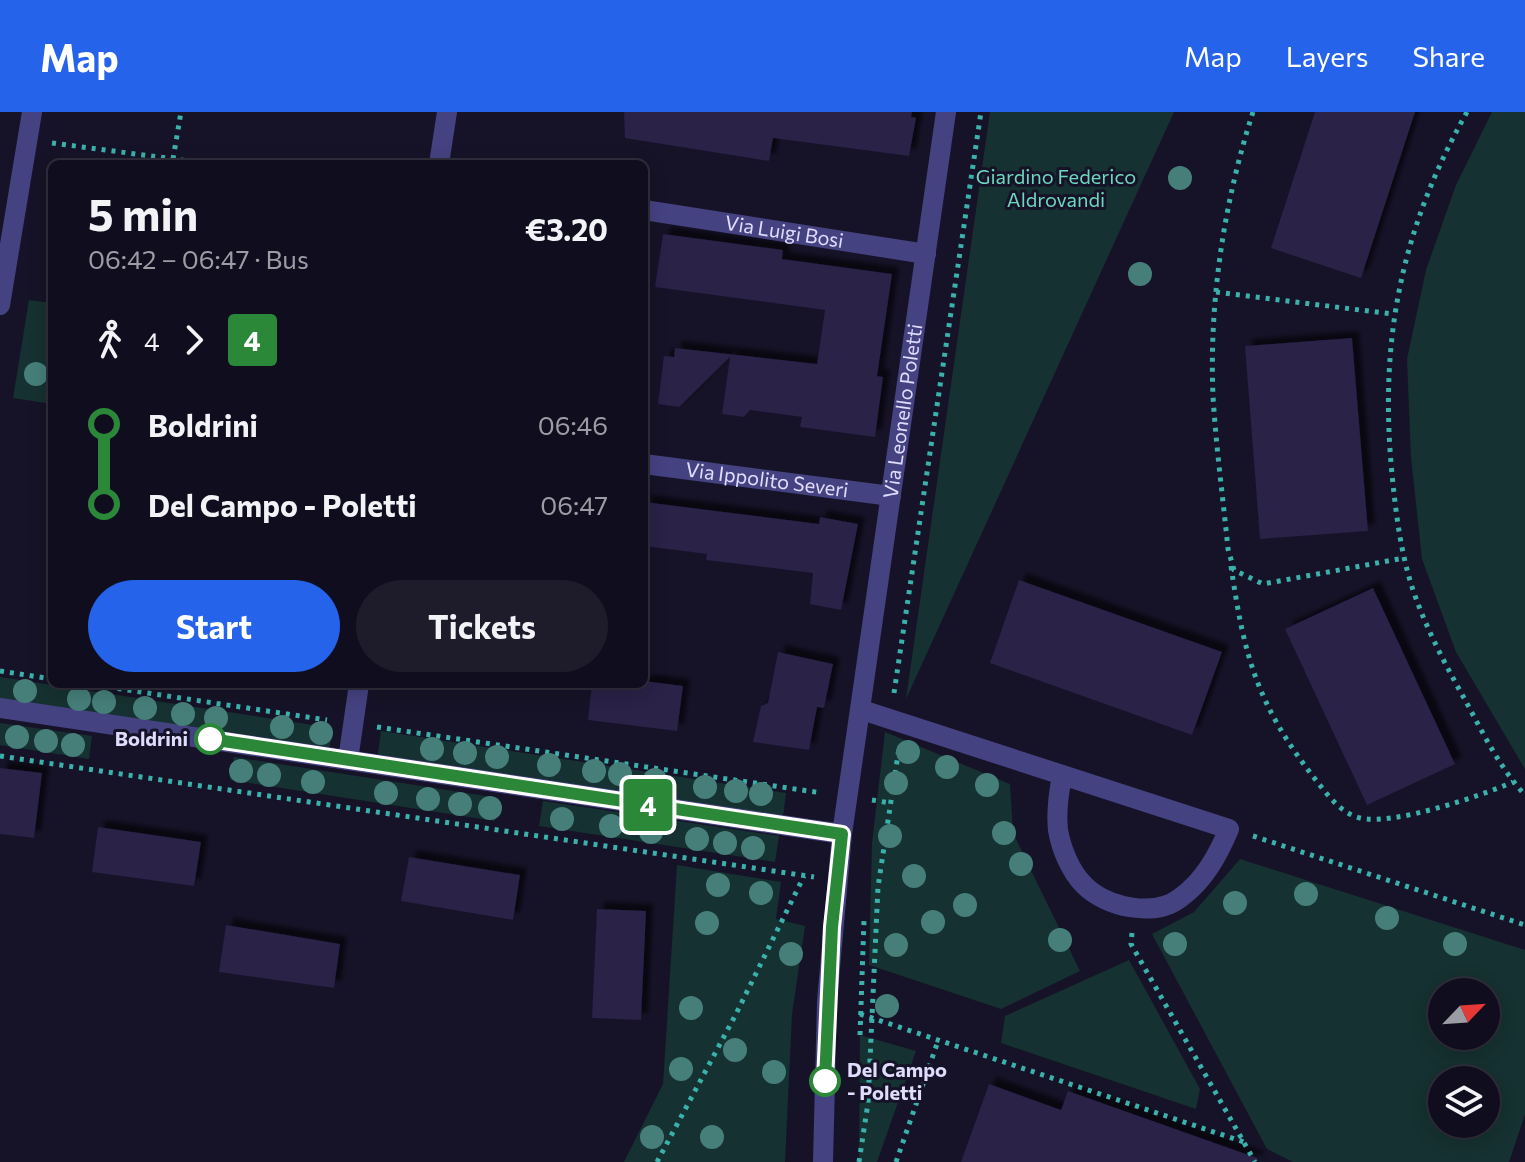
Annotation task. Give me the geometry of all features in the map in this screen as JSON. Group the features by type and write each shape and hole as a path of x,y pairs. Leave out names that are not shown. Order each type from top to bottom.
{"street":[{"path":"0,305 32,112"},
{"path":"440,160 447,112"},
{"name":"Via Leonello Poletti","path":"823,1162 827,1001 842,834 946,112"},
{"name":"Via Luigi Bosi","path":"648,211 926,254"},
{"name":"Via Ippolito Severi","path":"648,465 891,496"},
{"path":"348,760 358,688"},
{"path":"0,708 842,834"},
{"path":"862,710 1229,829 1211,866 1178,900 1158,907 1134,908 1099,897 1083,884 1072,868 1058,832 1062,775"}],"path":[{"path":"173,159 181,112"},
{"path":"859,1162 868,1103 878,887 890,803 896,721 981,112"},
{"path":"1253,112 1235,168 1216,292 1213,395 1228,549 1242,639 1257,688 1294,752 1333,803 1356,817 1376,821 1479,797 1513,782"},
{"path":"1467,112 1447,150 1411,238 1392,314 1387,396 1396,515 1415,595 1450,673 1513,782 1525,795"},
{"path":"27,140 181,160"},
{"path":"1216,292 1392,314"},
{"path":"1228,549 1234,570 1263,584 1404,558"},
{"path":"0,671 48,678"},
{"path":"115,688 890,803"},
{"path":"0,756 837,881"},
{"path":"1229,829 1525,925"},
{"path":"657,1162 736,1014 804,876"},
{"path":"1134,908 1131,944 1255,1162"},
{"path":"860,1035 865,914"},
{"path":"860,1014 1244,1142"},
{"path":"896,1162 938,1041"}],"green space":[{"name":"Giardino Federico Aldrovandi","path":"990,112 1174,112 906,699"},
{"path":"1492,112 1525,112 1525,769 1456,652 1422,559 1411,457 1407,359 1426,270 1456,185"},
{"path":"29,300 48,302 48,403 13,398"},
{"path":"0,677 48,684 48,688 72,688 333,728 329,750 0,702"},
{"path":"0,723 92,736 89,759 0,745"},
{"path":"381,731 786,793 783,817 377,759"},
{"path":"885,732 1010,784 1013,833 1080,971 1001,1009 869,965 872,843"},
{"path":"234,757 499,798 495,821 230,780"},
{"path":"543,801 779,836 775,862 539,826"},
{"path":"1240,859 1525,950 1525,1114 1509,1162 1293,1162 1267,1149 1152,934 1194,912"},
{"path":"677,865 781,882 776,919 805,926 792,1014 785,1162 624,1162 663,1084"},
{"path":"1129,960 1200,1089 1196,1109 1001,1043 1005,1016"},
{"path":"860,1035 916,1051 877,1162 859,1162"}],"building":[{"path":"624,112 912,112 911,117 916,118 909,156 773,138 769,161 625,138"},
{"path":"1315,112 1415,112 1361,278 1271,248"},
{"path":"663,234 783,250 782,259 892,274 877,376 883,377 875,437 800,427 802,417 750,410 744,417 722,414 730,357 679,407 658,404 664,356 674,357 675,348 817,364 825,310 655,287"},
{"path":"1352,338 1368,531 1260,539 1245,346"},
{"path":"648,503 819,524 820,517 858,524 841,610 810,604 813,573 706,560 707,554 648,547"},
{"path":"1019,580 1222,652 1192,735 990,663"},
{"path":"1373,588 1455,764 1367,805 1285,629"},
{"path":"778,652 833,664 824,708 817,707 809,750 753,742 761,706 768,703"},
{"path":"648,682 683,686 677,731 588,720 592,688 648,688"},
{"path":"0,768 42,773 34,838 0,834"},
{"path":"98,827 201,842 194,886 92,872"},
{"path":"409,857 520,875 513,920 401,901"},
{"path":"597,909 646,911 641,1020 592,1018"},
{"path":"226,925 340,944 334,988 219,972"},
{"path":"989,1084 1061,1110 1068,1091 1257,1158 1256,1162 961,1162"}],"bus line":[{"name":"4","path":"210,739 842,834 832,927 825,1081"}],"place":[{"name":"Boldrini","path":"210,739"},
{"name":"Del Campo - Poletti","path":"825,1081"}]}
